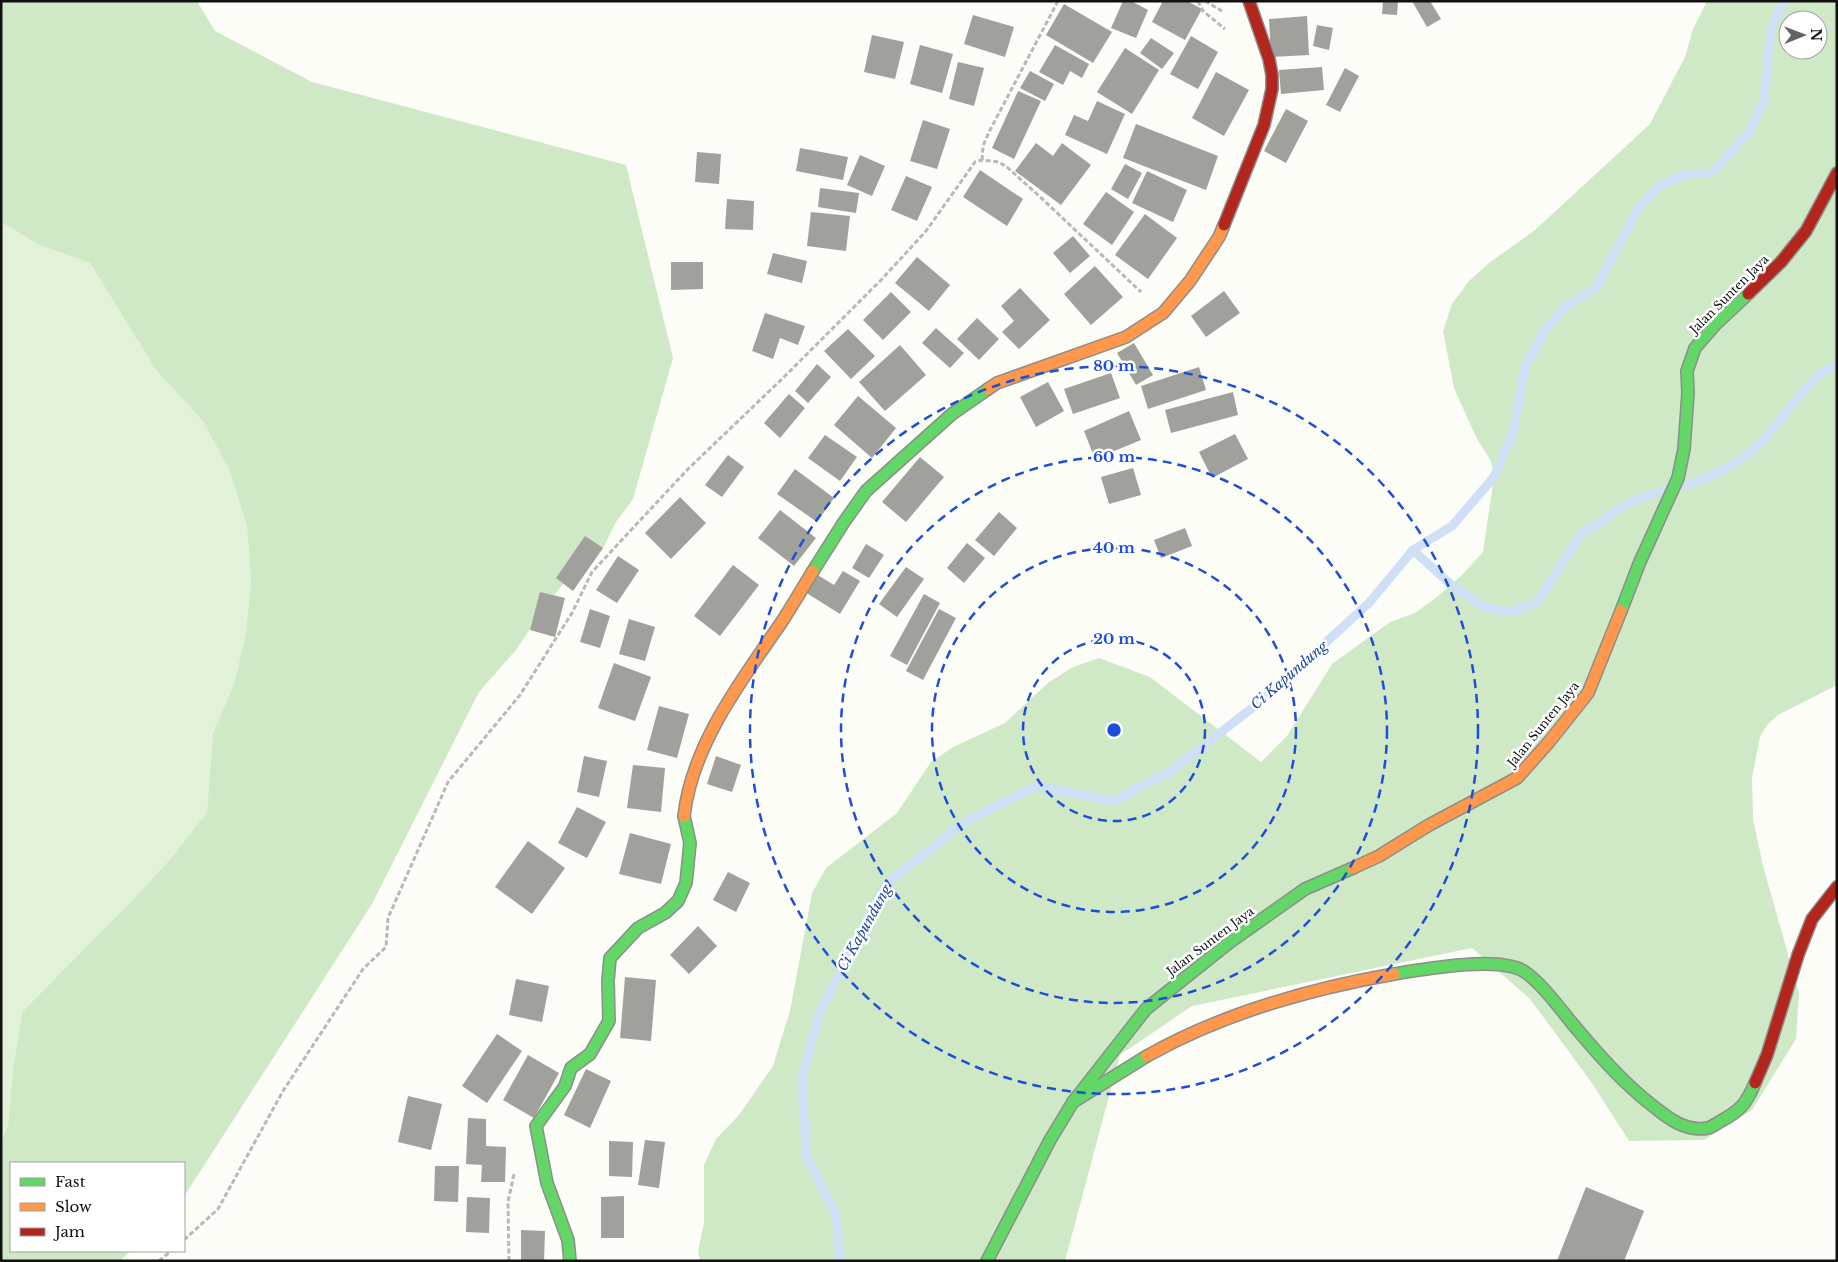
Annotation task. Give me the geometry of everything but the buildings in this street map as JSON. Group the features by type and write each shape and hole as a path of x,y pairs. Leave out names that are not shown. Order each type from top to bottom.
{"street":[{"path":"570,1261 571,1252 567,1231 552,1200 546,1182 536,1126 565,1086 571,1068 590,1054 609,1021 608,981 610,958 638,928 665,913 678,901 686,883 690,844 684,815 694,768 730,694 782,620 844,522 866,491 952,414 997,383 1126,337 1163,313 1190,281 1219,237 1264,125 1268,108 1272,70 1249,1"},
{"name":"Jalan Sunten Jaya","path":"987,1261 1050,1140 1073,1102 1146,1009 1230,942 1305,889 1378,856 1429,825 1484,798 1517,778 1549,742 1588,692 1609,644 1639,564 1678,478 1684,449 1688,394 1687,371 1695,348 1716,324 1781,262 1806,231 1837,173"},
{"path":"1073,1102 1149,1055 1187,1036 1260,1006 1349,982 1434,967 1498,964 1524,971 1552,999 1610,1068 1635,1092 1672,1121 1691,1128 1709,1128 1739,1111 1751,1093 1767,1055 1798,955 1812,920 1837,887"}],"path":[{"path":"982,160 983,146 989,132 1058,1"},
{"path":"185,1239 218,1209 283,1091 363,969 386,947 388,918 448,782 520,694 572,613 592,572 687,470 882,279 926,231 975,162 982,160 998,162 1008,168 1163,313"},
{"path":"509,1261 508,1202 515,1170"},
{"path":"158,1261 170,1252"}],"green space":[{"path":"1,1 197,1 215,31 312,82 626,165 673,358 633,499 616,522 603,548 583,560 546,605 516,650 479,692 372,904 187,1192 185,1194 185,1162 10,1162 10,1252 129,1252 120,1261 1,1261 1,1143 8,1125 13,1069 22,1012 131,902 173,856 207,812 213,733 234,684 246,633 251,579 247,527 230,471 202,420 156,370 90,263 39,245 1,222"},
{"path":"1707,1 1837,1 1837,685 1778,715 1768,724 1760,737 1752,778 1753,819 1763,866 1799,993 1796,1039 1752,1110 1704,1140 1629,1141 1592,1083 1530,999 1472,948 1192,1006 1120,1055 1065,1261 700,1261 698,1251 704,1223 704,1165 716,1139 739,1115 773,1066 790,1011 812,893 826,868 897,813 931,762 953,747 1005,723 1049,682 1073,667 1099,658 1150,677 1261,762 1287,736 1332,664 1390,622 1415,613 1437,597 1462,575 1483,552 1494,477 1491,461 1476,437 1454,388 1443,331 1452,304 1469,281 1489,263 1535,230 1650,124 1685,57 1693,29"},
{"path":"1,222 39,245 90,263 156,370 202,420 230,471 247,527 251,579 246,633 234,684 213,733 207,812 173,856 131,902 22,1012 13,1069 8,1126 1,1143"}],"waterway":[{"name":"Ci Kapundung","path":"840,1261 836,1215 806,1156 802,1078 820,1011 886,884 965,822 1036,786 1113,801 1171,771 1265,698 1369,603 1413,550 1452,526 1494,477 1514,430 1525,367 1545,330 1566,306 1596,288 1639,207 1659,186 1686,174 1711,173 1749,133 1764,99 1771,28 1784,1"},
{"path":"1679,487 1716,474 1739,461 1759,445 1807,386 1826,370 1837,364"},
{"path":"1413,550 1448,582 1483,607 1511,612 1537,602 1582,533 1600,523 1622,506 1648,495 1667,490"}],"traffic: fast":[{"path":"1621,611 1639,564 1678,478 1684,449 1688,393 1687,371 1695,348 1716,324 1748,294"},
{"path":"813,571 866,491 952,414 988,389"},
{"path":"570,1261 568,1240 547,1183 536,1126 565,1086 571,1068 590,1054 609,1021 608,981 610,958 638,928 665,913 678,901 686,883 690,843 684,816"},
{"path":"1073,1102 1146,1009 1230,942 1305,889 1353,868"},
{"path":"1394,974 1481,964 1498,964 1514,967 1525,972 1544,989 1590,1045 1620,1077 1659,1111 1685,1126 1700,1129 1708,1128 1728,1117 1742,1106 1755,1083"},
{"path":"987,1261 1050,1140 1073,1102 1147,1056"}],"traffic: slow":[{"path":"988,389 997,383 1126,337 1163,313 1190,281 1219,237 1224,225"},
{"path":"684,816 697,764 720,715 813,571"},
{"path":"1353,868 1379,856 1429,825 1517,778 1588,693 1621,611"},
{"path":"1147,1056 1206,1027 1267,1004 1330,987 1394,974"}],"traffic: jam":[{"path":"1224,225 1264,125 1272,89 1269,59 1249,1"},
{"path":"1748,294 1781,262 1806,231 1837,173"},
{"path":"1755,1083 1767,1055 1798,955 1812,919 1837,887"}]}
